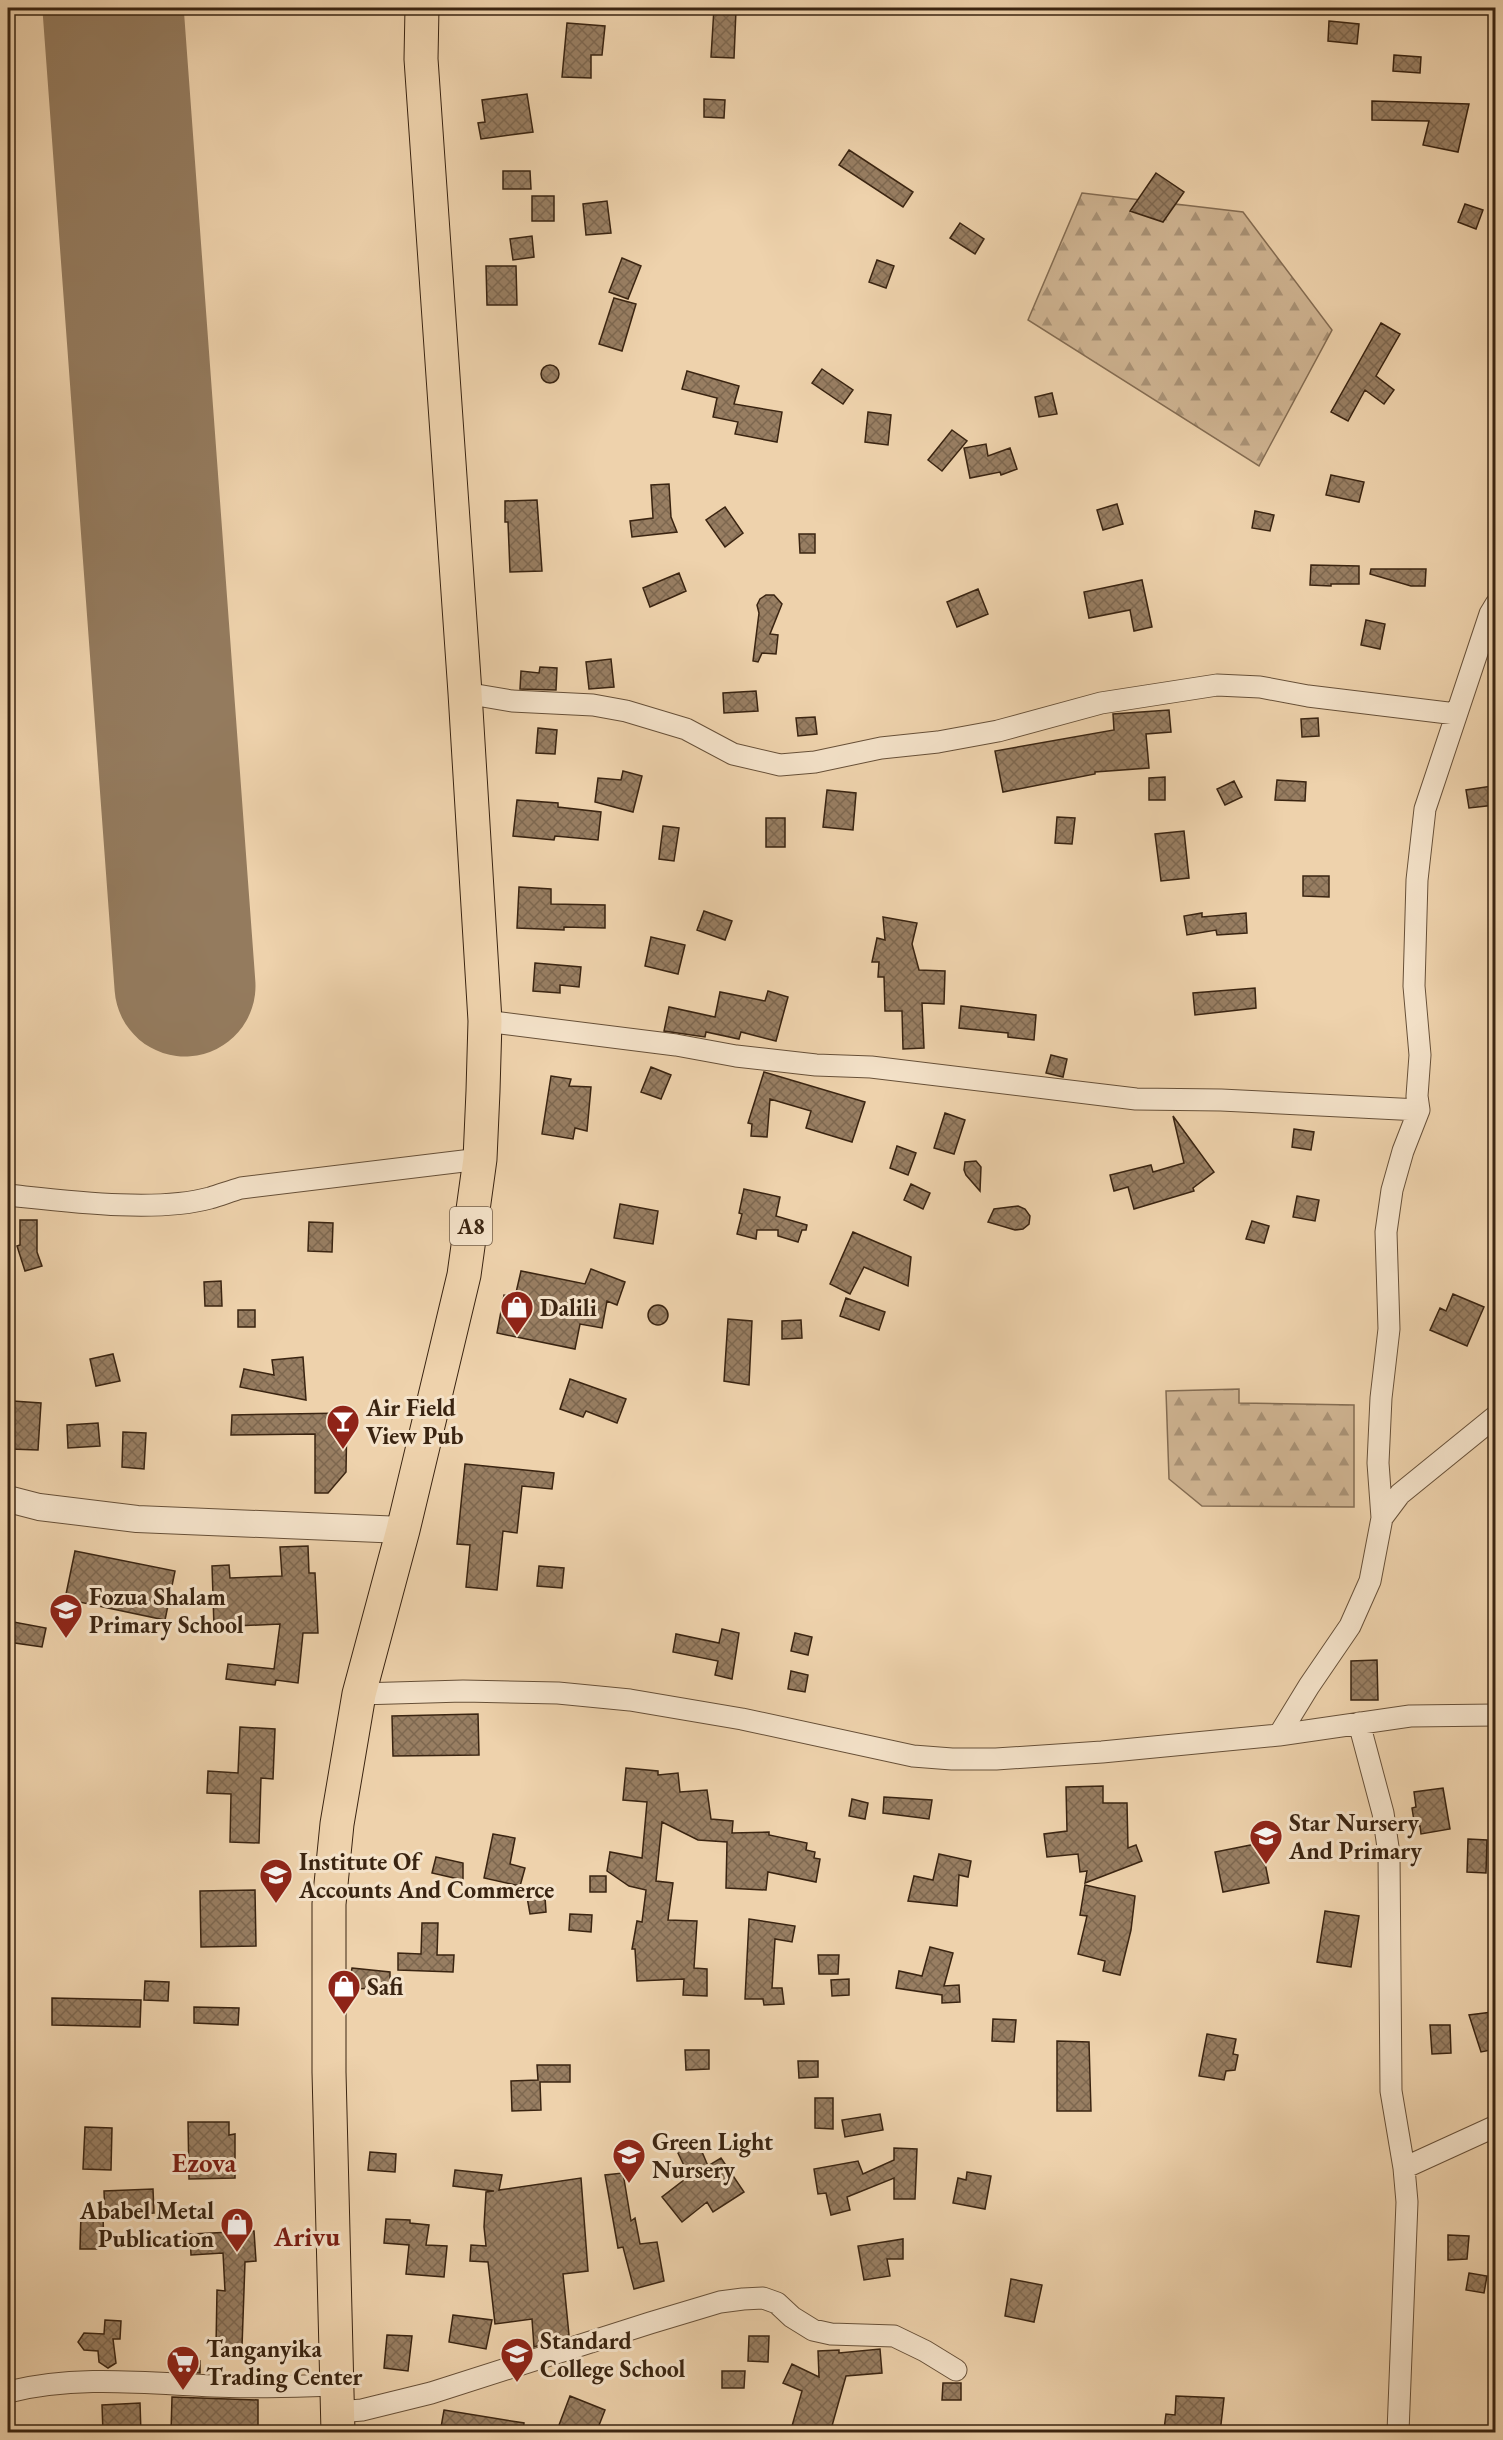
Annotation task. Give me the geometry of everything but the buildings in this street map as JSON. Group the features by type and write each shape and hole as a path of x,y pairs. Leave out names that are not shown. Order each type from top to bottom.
{"main road":[{"name":"A8","path":"338,2410 329,2072 329,1904 338,1824 359,1694 404,1530 464,1275 480,1159 485,1021 422,71 422,8"}],"street":[{"path":"1279,1735 1350,1626 1370,1581 1382,1518 1378,1464 1381,1398 1389,1329 1386,1232 1392,1190 1403,1150 1419,1110 1420,1055 1414,986 1417,880 1425,809 1490,614 1496,604"},
{"path":"465,693 512,701 593,705 626,711 686,729 733,754 780,765 815,762 881,748 938,742 998,731 1101,703 1217,685 1260,687 1308,696 1456,714"},
{"path":"485,1021 676,1045 735,1056 816,1065 871,1067 1136,1099 1221,1100 1419,1110"},
{"path":"8,1195 121,1204 164,1204 208,1199 241,1188 480,1159"},
{"path":"1382,1518 1400,1494 1496,1416"},
{"path":"8,1499 39,1507 137,1519 404,1530"},
{"path":"359,1694 463,1691 535,1693 630,1700 742,1719 913,1756 996,1760 1279,1735 1410,1716 1496,1715"},
{"path":"1359,1723 1383,1813 1389,1854 1391,2091 1404,2168 1407,2223 1398,2433"},
{"path":"1404,2168 1496,2126"},
{"path":"8,2392 69,2381 266,2387 338,2410 362,2410 431,2393 720,2302 763,2298 777,2302 792,2317 813,2330 831,2334 894,2336 956,2370"}],"green space":[{"path":"1082,193 1243,212 1332,330 1259,466 1028,320"},
{"path":"1239,1389 1239,1403 1354,1405 1354,1507 1202,1506 1169,1479 1166,1391"}],"runway":[{"path":"113,8 185,986"}],"place":[{"name":"Dalili","path":"517,1336"},
{"name":"Air Field View Pub","path":"343,1450"},
{"name":"Fozua Shalam Primary School","path":"66,1639"},
{"name":"Star Nursery And Primary","path":"1266,1865"},
{"name":"Institute Of Accounts And Commerce","path":"276,1904"},
{"name":"Safi","path":"344,2015"},
{"name":"Green Light Nursery","path":"629,2184"},
{"name":"Ababel Metal Publication","path":"237,2253"},
{"name":"Standard College School","path":"517,2383"},
{"name":"Tanganyika Trading Center","path":"183,2391"}],"district":[{"name":"Ezova","path":"204,2162"},
{"name":"Arivu","path":"307,2236"}]}
